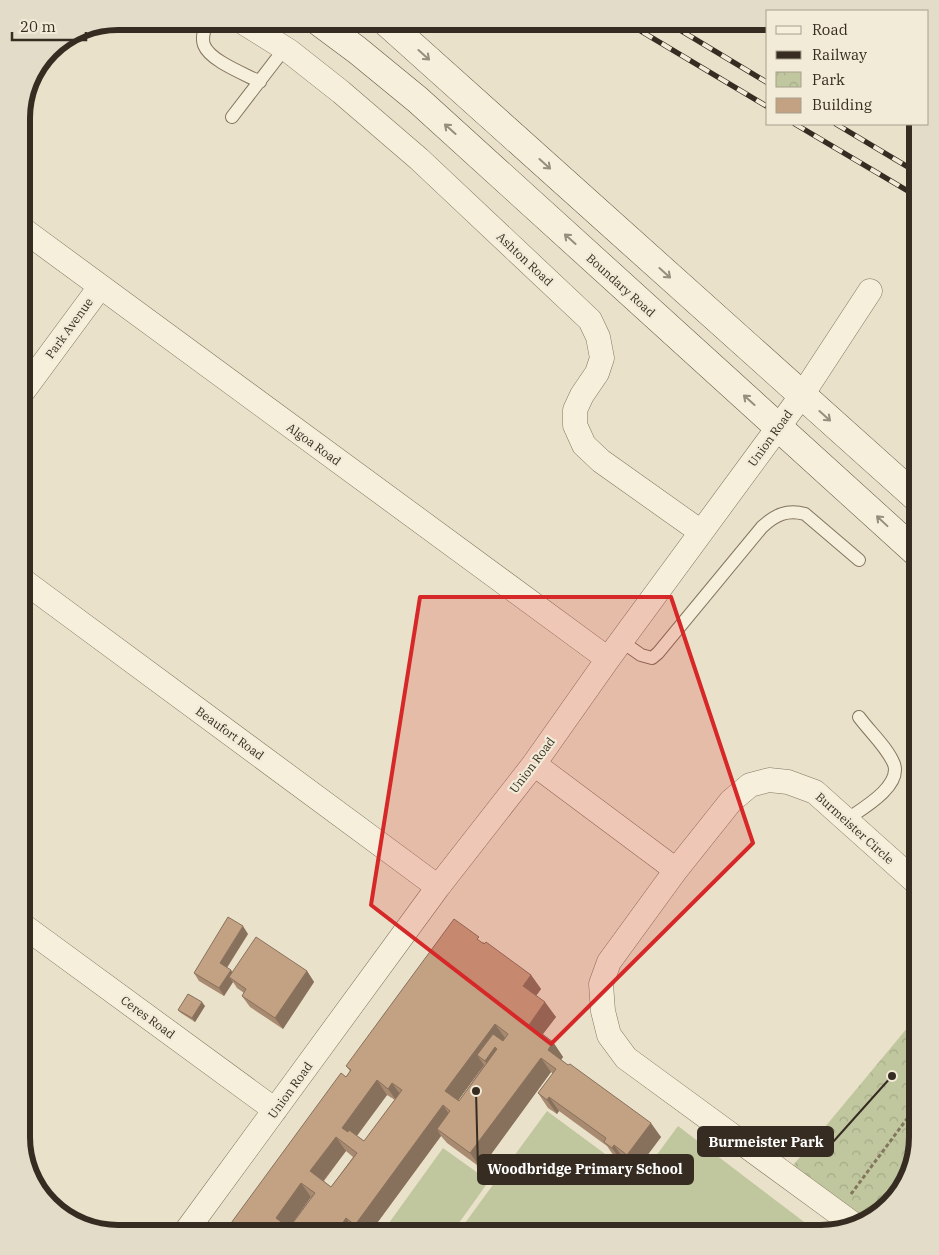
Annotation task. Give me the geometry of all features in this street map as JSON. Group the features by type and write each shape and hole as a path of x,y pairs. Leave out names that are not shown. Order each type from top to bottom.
{"main road":[{"name":"Boundary Road","path":"330,30 418,100 909,546"},
{"path":"396,30 909,491"}],"street":[{"name":"Ashton Road","path":"256,30 285,48 341,92 419,160 590,320 598,337 602,358 597,373 582,395 575,410 575,425 584,445 601,461 700,532"},
{"name":"Algoa Road","path":"30,234 100,287 614,650"},
{"name":"Park Avenue","path":"30,382 100,287"},
{"name":"Union Road","path":"191,1225 438,887 534,764 614,650 779,427 870,290"},
{"name":"Beaufort Road","path":"30,586 438,887"},
{"path":"534,764 676,870"},
{"name":"Burmeister Circle","path":"845,1219 626,1058 609,1035 603,1011 601,984 608,962 676,870 731,801 750,785 768,780 788,782 814,792 909,876"},
{"name":"Ceres Road","path":"30,931 275,1110"}],"lane":[{"path":"205,30 204,43 208,52 215,58 260,82"},
{"path":"232,118 285,48"},
{"path":"614,650 652,658 658,654 762,527 779,514 798,512 805,514 859,560"},
{"path":"846,820 886,789 893,778 895,766 888,752 859,717"}],"path":[{"path":"845,1219 909,1118"}],"highlighted area":[{"path":"420,597 671,597 753,843 551,1044 371,905"}],"green space":[{"path":"909,1026 908,1149 900,1176 887,1195 870,1210 848,1220 785,1175"},
{"path":"547,1111 639,1179 678,1126 808,1225 464,1225"},
{"path":"443,1148 489,1181 457,1225 387,1225"}],"building":[{"path":"228,917 243,926 220,963 231,970 219,988 194,973"},
{"path":"454,919 479,937 477,939 484,944 486,942 531,975 523,986 545,1002 529,1025 553,1042 548,1050 651,1123 627,1155 614,1145 612,1148 604,1142 606,1138 549,1097 547,1100 538,1093 556,1069 541,1058 470,1153 437,1129 450,1111 443,1105 355,1225 346,1218 341,1225 291,1225 315,1193 301,1183 276,1218 285,1225 230,1225 341,1073 346,1077 351,1070 346,1066","holes":["495,1024 508,1034 503,1041 493,1034 477,1055 485,1061 495,1047 497,1049 459,1101 445,1091","377,1080 388,1089 392,1083 402,1090 364,1141 349,1130 348,1132 342,1128","336,1137 357,1153 331,1187 310,1171"]},
{"path":"256,937 307,971 275,1018 242,996 246,989 229,977"},
{"path":"188,994 202,1002 192,1018 178,1010"}],"railway":[{"path":"639,30 766,106"},
{"path":"680,30 766,82"},
{"path":"797,125 909,192"},
{"path":"838,125 909,168"}],"place":[{"name":"Burmeister Park","path":"892,1076"},
{"name":"Woodbridge Primary School","path":"476,1091"}]}
